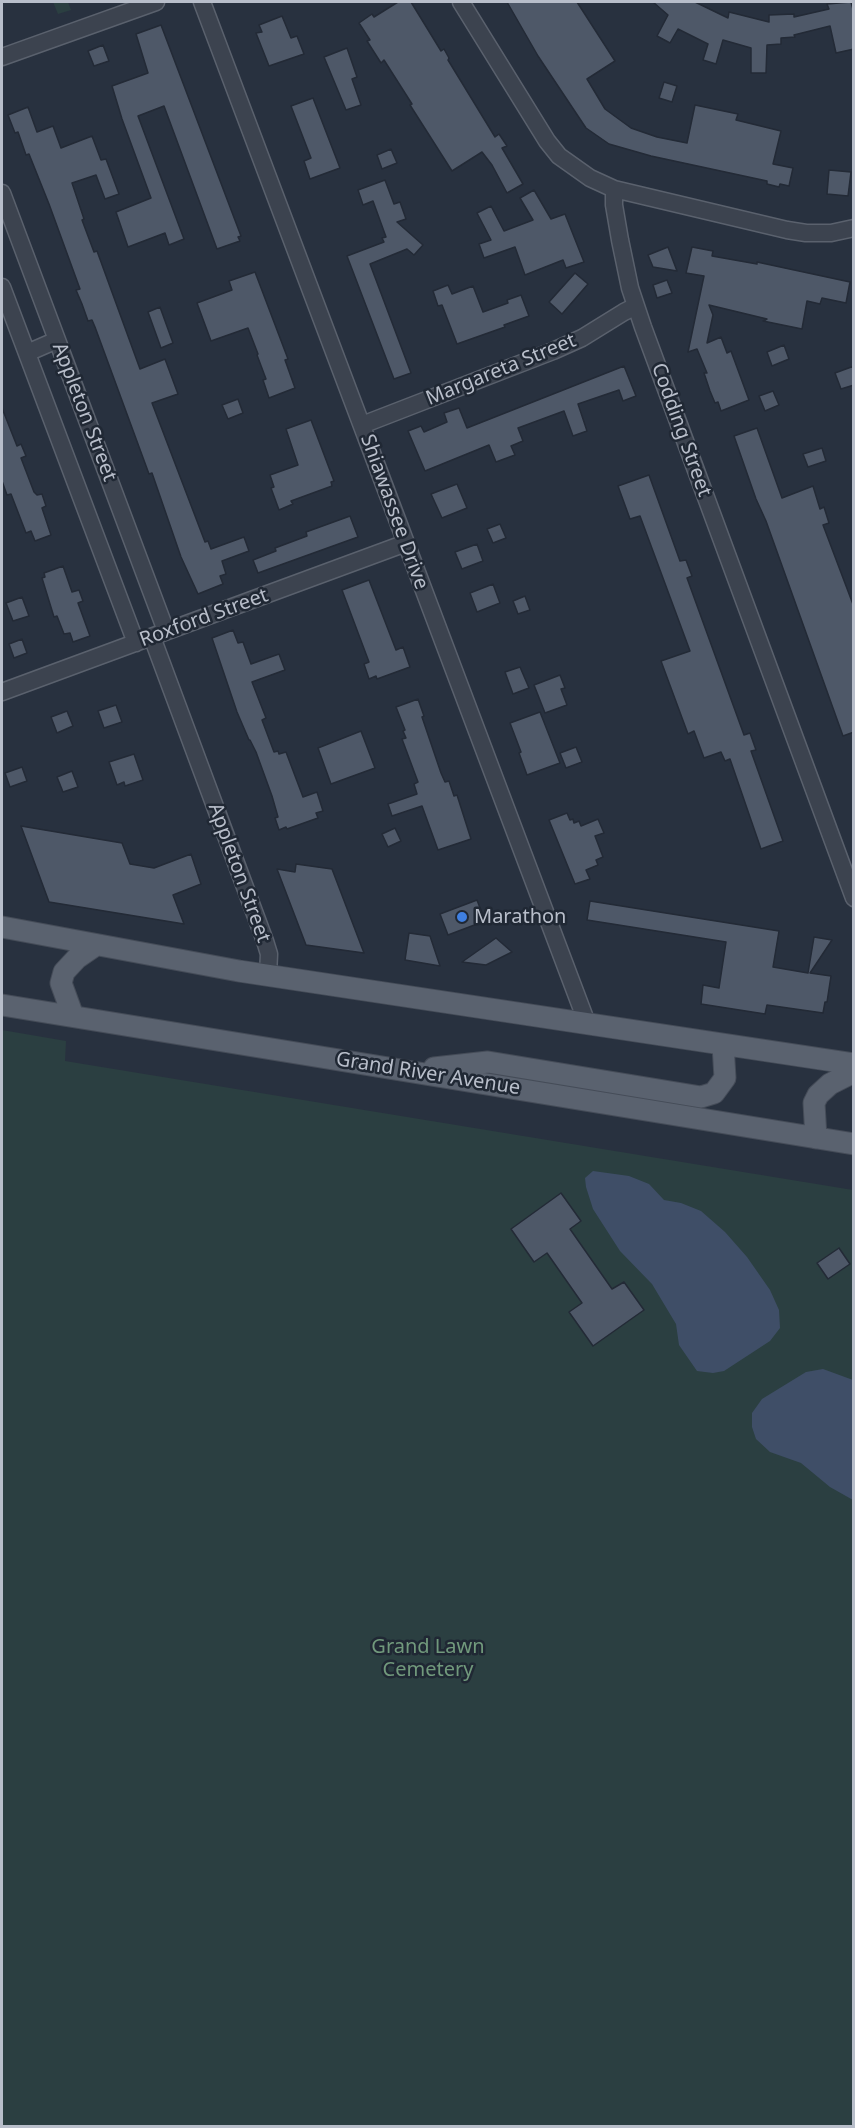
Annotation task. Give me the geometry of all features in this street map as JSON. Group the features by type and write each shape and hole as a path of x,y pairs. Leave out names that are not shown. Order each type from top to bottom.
{"main road":[{"path":"2,927 268,975 854,1064"},
{"path":"74,1016 61,983 64,972 77,958 96,945"},
{"name":"Grand River Avenue","path":"2,1005 854,1144"},
{"path":"403,1070 488,1062 701,1097 714,1093 725,1078 723,1045"},
{"path":"816,1138 814,1103 818,1095 830,1084 854,1072"}],"street":[{"path":"2,57 156,2"},
{"name":"Shiawassee Drive","path":"202,2 587,1023"},
{"path":"461,2 547,141 559,156 577,171 614,189 806,233 854,228"},
{"name":"Codding Street","path":"614,189 614,205 620,240 636,306 854,898"},
{"name":"Appleton Street","path":"2,193 57,340 159,634 184,727 266,940 268,975"},
{"name":"Appleton Street","path":"2,287 136,643"},
{"name":"Margareta Street","path":"362,425 561,348 636,306"},
{"path":"27,353 57,340"},
{"name":"Roxford Street","path":"2,692 406,543"}],"green space":[{"path":"53,2 68,2 71,10 58,14"},
{"name":"Grand Lawn Cemetery","path":"2,1030 66,1041 65,1061 853,1190 853,2126 2,2126"}],"water":[{"path":"593,1171 629,1176 649,1184 664,1200 681,1203 701,1211 725,1232 747,1257 770,1290 779,1310 780,1328 770,1341 724,1371 713,1373 697,1371 679,1345 676,1324 652,1284 620,1251 593,1209 585,1178"},
{"path":"823,1369 853,1380 853,1500 830,1487 801,1463 770,1452 756,1439 752,1427 752,1413 762,1399 806,1372"}],"building":[{"path":"398,2 411,2 441,51 444,49 448,60 495,137 499,134 507,146 502,148 523,184 507,193 482,152 452,171 384,60 381,63 367,41 370,40 359,23 372,14 374,17"},
{"path":"507,2 577,2 615,61 587,79 605,109 631,128 657,137 687,143 695,105 738,114 736,120 781,131 773,164 793,168 789,186 780,184 779,187 767,184 767,181 651,156 609,144 586,128 538,56"},
{"path":"653,2 695,2 728,18 729,12 769,22 769,15 794,14 794,17 829,9 827,4 851,2 854,13 854,49 836,53 830,26 794,35 795,37 781,38 781,44 767,45 766,73 751,73 751,48 723,40 716,64 703,60 708,44 678,29 670,43 657,36 668,15"},
{"path":"282,16 291,38 297,36 304,54 269,66 256,33 262,32 259,25"},
{"path":"161,25 241,236 238,237 240,241 217,249 164,106 138,116 184,239 169,245 165,233 128,247 116,212 151,198 112,86 148,73 136,34"},
{"path":"103,45 109,61 94,66 88,51"},
{"path":"347,48 357,77 352,79 361,105 346,110 324,57"},
{"path":"664,82 677,86 672,102 659,98"},
{"path":"313,98 340,168 310,179 304,161 311,158 291,106"},
{"path":"28,107 37,132 53,126 61,148 92,136 101,160 106,159 119,194 105,199 96,175 72,183 84,219 82,220 94,252 97,251 140,369 165,359 178,394 152,403 205,542 208,541 211,549 244,537 249,551 222,561 226,574 220,576 223,584 198,594 181,557 152,473 149,474 95,327 92,320 88,321 76,290 80,289 49,204 29,154 26,155 18,132 15,133 8,115"},
{"path":"391,149 397,163 382,169 377,155"},
{"path":"829,170 851,172 848,196 827,194"},
{"path":"385,180 394,204 400,202 406,219 397,222 423,245 414,255 407,249 370,264 411,373 394,379 347,256 384,242 382,238 386,237 373,201 363,205 358,190"},
{"path":"534,190 551,219 565,214 584,262 566,268 563,260 525,275 515,247 484,258 479,244 491,240 477,213 491,206 504,231 533,220 520,198"},
{"path":"668,247 677,271 653,267 648,255"},
{"path":"692,247 713,251 712,256 757,264 757,262 850,282 846,303 822,298 820,304 807,301 802,329 763,321 767,319 709,305 713,315 707,343 721,337 727,353 731,351 749,400 721,411 710,391 704,373 707,373 697,349 688,352 704,276 686,273"},
{"path":"255,272 288,359 285,360 295,388 269,398 263,380 266,379 248,328 211,341 197,303 232,290 229,281"},
{"path":"575,273 588,284 562,314 549,302"},
{"path":"667,280 672,293 657,298 653,285"},
{"path":"448,285 452,294 473,286 483,312 508,303 507,300 521,295 529,316 457,344 442,305 438,306 433,291"},
{"path":"160,307 173,343 161,348 148,312"},
{"path":"784,345 789,359 772,366 767,352"},
{"path":"624,366 636,396 623,401 619,390 578,404 587,431 573,436 564,411 518,428 523,441 511,446 515,455 496,462 489,445 425,471 408,431 421,426 424,432 447,422 444,413 459,408 467,428"},
{"path":"854,366 854,385 841,389 835,373"},
{"path":"773,391 779,405 765,411 759,396"},
{"path":"238,399 243,413 228,419 222,405"},
{"path":"2,408 17,446 21,444 26,456 21,458 34,492 37,495 42,494 46,506 42,508 51,535 35,541 31,531 26,533 11,494 7,495 2,481"},
{"path":"311,420 334,481 331,482 332,486 291,501 293,504 279,510 271,488 274,487 270,475 298,465 286,429"},
{"path":"757,428 782,498 813,486 820,509 824,507 829,523 823,525 854,607 854,732 843,736 734,436"},
{"path":"822,448 826,461 808,467 803,454"},
{"path":"649,475 680,561 686,560 692,576 687,578 744,735 750,733 756,750 751,751 783,841 761,849 730,759 725,761 721,752 704,758 694,731 688,734 661,661 690,651 640,516 630,519 618,486"},
{"path":"457,484 467,508 442,518 431,494"},
{"path":"350,516 358,537 258,573 253,560 276,551 275,548 307,536 306,532"},
{"path":"500,524 506,538 493,543 487,529"},
{"path":"477,544 483,561 462,569 455,552"},
{"path":"63,566 72,592 79,590 83,601 78,603 90,636 73,642 70,633 64,634 57,616 54,617 42,578 45,577 44,573"},
{"path":"369,580 396,650 403,647 410,667 377,679 376,676 369,679 364,664 369,662 342,590"},
{"path":"493,584 500,603 477,612 470,593"},
{"path":"525,596 530,610 518,614 513,601"},
{"path":"22,597 29,616 13,621 6,603"},
{"path":"233,630 238,643 243,642 251,664 279,654 285,670 252,682 266,718 262,720 274,752 278,751 279,754 286,752 303,797 317,792 323,811 316,813 318,818 279,830 272,796 256,752 237,712 212,638"},
{"path":"22,639 27,653 14,658 9,644"},
{"path":"520,667 529,688 513,694 505,672"},
{"path":"560,675 565,688 561,689 567,705 545,713 534,685"},
{"path":"418,699 441,773 445,782 449,781 454,796 457,795 471,839 438,850 422,806 392,816 388,804 417,794 414,784 418,782 402,739 406,738 403,731 405,730 396,707"},
{"path":"116,705 122,722 104,728 98,711"},
{"path":"67,711 73,726 57,733 51,717"},
{"path":"540,712 560,763 527,775 510,723"},
{"path":"361,731 375,768 331,784 318,748"},
{"path":"576,747 582,762 566,768 560,753"},
{"path":"134,754 143,780 125,786 124,782 117,785 109,762"},
{"path":"22,767 27,781 10,787 5,773"},
{"path":"72,771 78,787 63,792 57,777"},
{"path":"567,813 570,820 573,819 574,823 579,821 581,826 598,819 604,833 595,836 603,857 596,860 598,865 586,870 590,879 575,884 549,820"},
{"path":"21,826 122,843 130,864 154,868 191,854 201,884 173,895 184,924 49,902"},
{"path":"395,828 401,841 388,847 382,834"},
{"path":"296,864 332,869 364,953 306,945 277,869 295,872"},
{"path":"477,900 485,921 448,935 440,914"},
{"path":"590,901 779,931 773,967 808,973 814,937 832,940 810,973 831,976 823,1013 767,1005 765,1014 701,1004 703,985 719,988 726,942 587,920"},
{"path":"409,933 430,936 440,966 405,960"},
{"path":"496,938 512,952 486,965 462,962"},
{"path":"561,1193 581,1221 570,1229 612,1289 624,1282 644,1310 593,1346 569,1312 582,1303 547,1253 534,1262 511,1229"},
{"path":"839,1248 850,1264 828,1279 817,1263"}],"place":[{"name":"Marathon","path":"462,917"}]}
